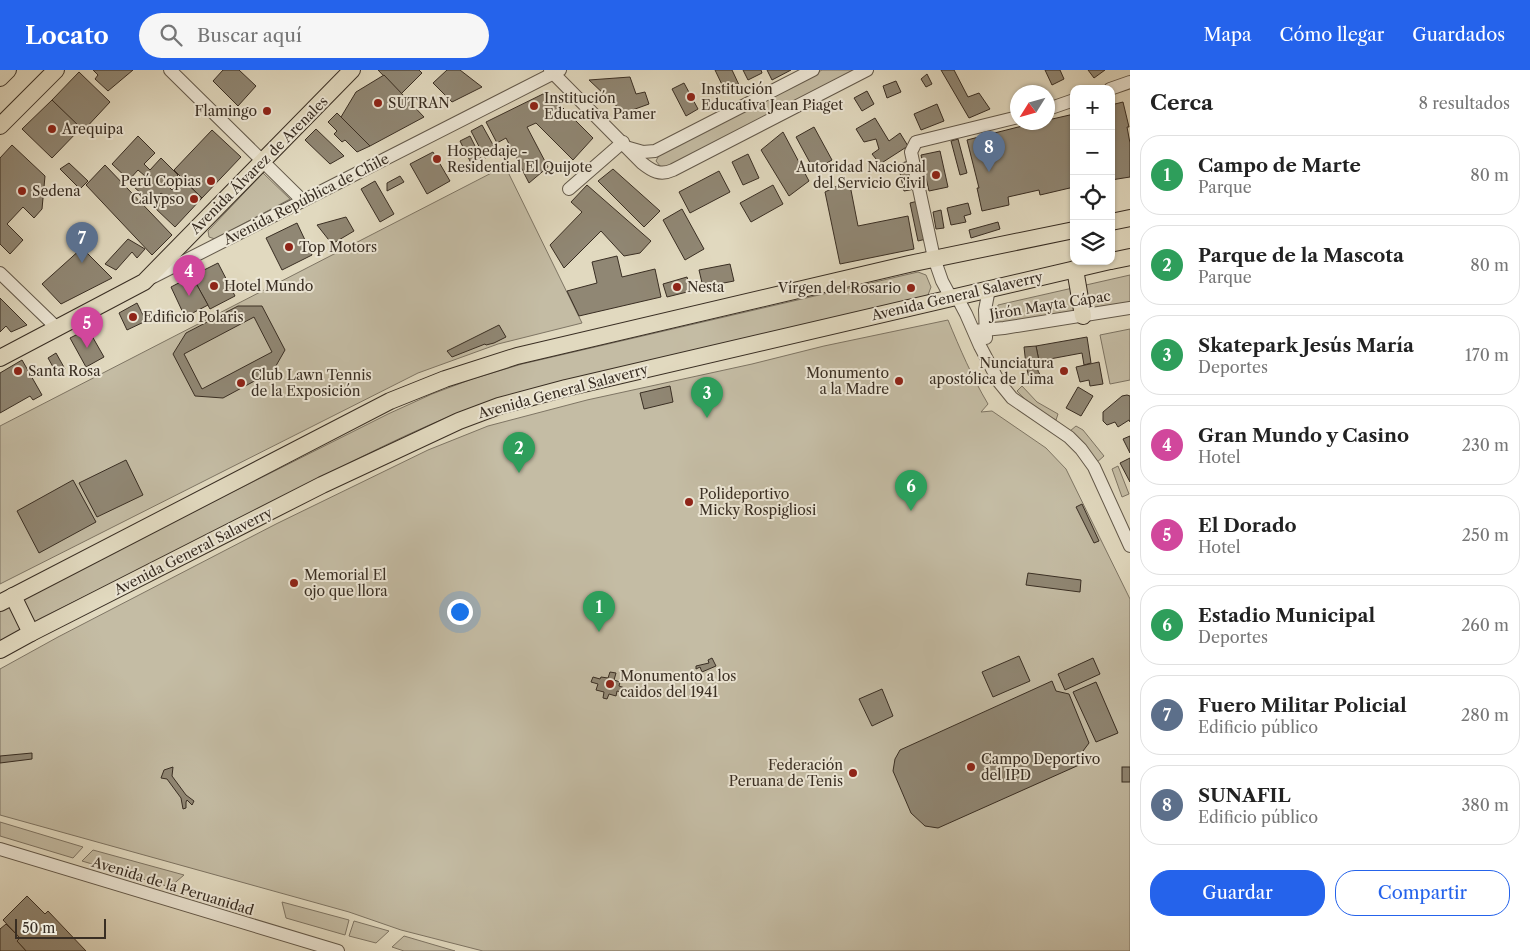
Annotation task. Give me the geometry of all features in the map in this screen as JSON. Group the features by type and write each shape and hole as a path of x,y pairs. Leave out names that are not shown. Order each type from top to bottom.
{"main road":[{"path":"0,78 8,70"},
{"path":"0,126 56,70"},
{"name":"Avenida Álvarez de Arenales","path":"144,282 352,70"},
{"path":"1115,221 1130,218"},
{"path":"31,633 6,599 390,401 445,379 517,356 934,258 1070,231"},
{"name":"Avenida General Salaverry","path":"1115,260 1130,257"},
{"name":"Avenida General Salaverry","path":"0,650 322,485 459,421 499,406 585,383 1094,265"},
{"path":"1076,269 1083,316"},
{"name":"Avenida República de Chile","path":"0,358 144,282"}],"street":[{"path":"170,70 302,200"},
{"path":"626,145 643,152 655,151 813,70"},
{"path":"554,71 651,170 659,173 668,172 867,70"},
{"name":"Avenida República de Chile","path":"144,282 554,71"},
{"path":"1115,87 1130,82"},
{"path":"1055,107 1070,101"},
{"path":"1010,119 916,142 911,152 934,258 942,282 949,294 957,297 979,330 990,365 999,382 1012,398 1069,437 1081,449 1094,467 1130,546"},
{"path":"569,189 626,145"},
{"path":"655,151 656,162 663,171 668,172"},
{"path":"0,272 58,329"},
{"path":"979,330 986,310 989,289"},
{"name":"Jirón Mayta Cápac","path":"979,330 1130,308"},
{"name":"Avenida de la Peruanidad","path":"0,849 338,951"}],"shaded area":[{"path":"822,70 860,70 668,169 660,166 656,161 659,155"},
{"name":"Club Lawn Tennis de la Exposición","path":"505,166 582,323 498,344 418,373 0,584 0,426"},
{"path":"263,173 290,199 215,239 209,237 208,231"},
{"path":"918,272 926,275 931,287 928,295 922,300 481,404 455,414 353,461 41,618 0,641 0,609 388,414 432,394 472,379 522,364"},
{"path":"1130,275 1130,302 994,326 998,305"},
{"path":"948,320 971,373 988,404 981,412 992,411 1046,448 1066,469 1130,599 1130,951 483,951 401,930 349,912 0,815 0,669 58,637 276,524 428,450 488,426 587,400"},
{"path":"1130,329 1130,380 1110,384 1100,335"},
{"path":"1022,386 1037,402 1058,414 1056,420 1030,404 1017,391"},
{"path":"1076,426 1083,430 1104,456 1096,463 1070,431"},
{"path":"1118,466 1129,494 1122,497 1112,469"},
{"path":"0,822 83,847 73,858 0,836"},
{"path":"93,850 184,875 170,887 82,861"},
{"path":"282,902 349,920 345,935 286,918"},
{"path":"354,921 389,931 376,943 349,936"},
{"path":"404,936 455,951 404,951 392,947"}],"building":[{"path":"93,70 133,70 108,91 95,79 98,75"},
{"path":"223,70 239,70 256,86 238,106 213,81"},
{"path":"378,70 419,70 422,73 401,94"},
{"path":"447,70 460,70 482,87 452,102 433,83"},
{"path":"715,70 732,70 740,87 726,93"},
{"path":"743,70 761,70 762,73 748,80"},
{"path":"767,70 791,70 772,80"},
{"path":"941,70 954,70 968,97 979,93 990,109 969,118"},
{"path":"1045,70 1060,70 1064,79 1052,85"},
{"path":"1088,70 1105,70 1094,78"},
{"path":"79,72 110,102 83,131 52,100"},
{"path":"927,74 932,84 926,87 921,79"},
{"path":"384,75 424,117 370,146 341,117 356,92"},
{"path":"630,77 636,94 645,92 649,104 624,113 589,80"},
{"path":"896,81 901,92 887,98 883,86"},
{"path":"684,83 698,109 686,116 672,89"},
{"path":"867,91 874,104 862,111 854,98"},
{"path":"547,92 593,138 573,160 536,123 527,127 548,167 529,183 506,138 497,143 486,122"},
{"name":"Arequipa","path":"52,100 81,128 52,158 22,129"},
{"path":"1123,102 1129,127 1127,127 1130,143 1130,177 1115,179 1115,130 1115,104"},
{"path":"937,104 944,121 921,130 914,114"},
{"path":"337,113 370,146 357,152 345,140 342,142 334,134 337,131 328,122"},
{"path":"1070,115 1070,188 1040,195 1039,190 1008,197 1009,205 982,211 977,188 979,188 967,140 1010,129 1055,130 1055,118"},
{"path":"875,118 889,141 900,133 908,146 880,164 872,154 879,149 876,139 864,142 856,129"},
{"path":"482,125 497,152 485,158 471,131"},
{"path":"814,127 832,160 814,170 796,137"},
{"path":"316,129 344,156 330,164 305,140"},
{"path":"212,130 241,157 202,198 174,170"},
{"path":"783,132 809,181 789,196 761,150"},
{"path":"138,136 155,153 144,164 150,170 161,158 178,175 168,186 172,190 183,180 202,198 175,227 155,208 165,196 161,193 152,203 134,187 145,176 138,170 129,180 112,164"},
{"path":"470,136 481,158 471,163 460,141"},
{"path":"958,139 967,173 960,175 951,141"},
{"name":"Sedena","path":"12,145 45,176 42,209 34,218 23,207 7,224 23,240 10,254 0,244 0,158"},
{"path":"940,151 948,187 929,191 921,155"},
{"path":"433,152 450,181 427,194 410,164"},
{"path":"748,154 759,178 743,185 732,162"},
{"path":"909,161 915,189 904,191 898,164"},
{"path":"69,163 88,181 80,189 60,169"},
{"path":"105,165 172,235 152,255 86,185"},
{"path":"613,169 660,211 644,227 598,181"},
{"path":"719,171 730,192 690,213 679,192"},
{"path":"400,176 404,182 387,191 387,183"},
{"path":"849,180 858,226 908,216 914,249 840,264 825,192"},
{"path":"375,181 394,214 380,222 361,189"},
{"path":"587,185 651,241 640,253 624,256 601,231 564,268 550,245 582,212 571,202"},
{"path":"773,185 783,204 751,222 740,203"},
{"path":"918,201 926,239 918,241 910,203"},
{"path":"968,203 971,214 964,216 966,222 951,225 947,208"},
{"path":"682,209 704,249 685,260 663,220"},
{"path":"941,210 944,228 936,229 933,212"},
{"path":"346,217 354,231 332,244 317,225"},
{"path":"998,222 1000,229 971,238 969,230"},
{"name":"Top Motors","path":"297,223 312,255 282,270 266,238"},
{"path":"128,239 145,249 137,258 132,252 116,270 105,264"},
{"path":"82,248 112,278 61,304 42,284"},
{"path":"617,256 622,277 655,269 661,297 579,316 567,291 597,283 592,262"},
{"name":"Hotel Mundo","path":"218,263 235,296 210,309 192,276"},
{"path":"730,264 734,281 703,287 699,270"},
{"path":"192,276 208,305 185,317 171,287"},
{"name":"Nesta","path":"687,277 691,291 667,297 663,284"},
{"path":"0,298 27,325 11,332 6,326 0,332"},
{"name":"Edificio Polaris","path":"137,303 146,321 127,330 119,313"},
{"path":"238,306 262,306 285,350 273,371 223,398 195,396 173,354 186,333","holes":["254,317 272,352 202,389 184,354"]},
{"path":"499,325 506,337 452,357 447,351"},
{"path":"88,329 104,357 86,367 70,338"},
{"path":"1087,337 1091,363 1084,365 1082,353 1039,361 1036,346"},
{"path":"1036,346 1039,361 1026,365 1024,347"},
{"path":"56,353 65,369 57,374 48,358"},
{"path":"22,360 42,395 33,400 30,396 0,413 0,373"},
{"path":"1039,361 1038,371 1042,378 1038,384 1030,382 1026,365"},
{"path":"1099,362 1103,384 1090,386 1089,380 1080,382 1076,367"},
{"path":"670,386 673,402 644,409 640,393"},
{"path":"1078,387 1093,396 1081,416 1066,408"},
{"path":"1122,396 1130,396 1130,422 1129,420 1118,427 1115,422 1107,425 1103,421 1103,412"},
{"path":"1130,436 1130,453 1123,439"},
{"path":"1130,458 1130,482 1120,463"},
{"path":"126,460 143,495 97,517 79,483"},
{"path":"73,480 96,522 39,553 17,511"},
{"path":"1082,504 1099,541 1094,543 1076,507"},
{"path":"1028,573 1081,580 1080,592 1026,585"},
{"path":"1019,656 1030,681 993,697 982,672"},
{"path":"712,658 716,666 702,672 700,667 696,669 696,666 709,663 708,660"},
{"path":"1093,658 1100,674 1065,690 1058,674"},
{"path":"610,672 616,673 614,680 620,682 619,686 625,688 624,693 617,691 616,696 609,694 607,699 603,698 604,692 596,690 598,684 591,682 593,677 600,679 601,677 608,678"},
{"path":"1052,681 1056,691 1069,694 1089,743 1083,751 1088,761 938,828 925,826 911,813 893,771 895,759 900,750"},
{"path":"1096,682 1118,733 1096,742 1073,692"},
{"path":"882,689 893,716 872,726 859,699"},
{"path":"32,753 32,759 0,763 0,756"},
{"path":"173,767 172,776 186,795 194,801 192,805 187,800 186,808 183,809 181,798 167,779 161,778 164,770"},
{"path":"1122,767 1130,767 1130,782 1122,782"},
{"path":"27,896 45,914 48,911 86,951 26,951 17,941 20,938 3,920"},
{"path":"6,924 20,938 17,941 26,951 0,951 0,929"}],"place":[{"name":"Institución Educativa Jean Piaget","path":"691,97"},
{"name":"SUTRAN","path":"378,103"},
{"name":"Institución Educativa Pamer","path":"534,106"},
{"name":"Flamingo","path":"267,111"},
{"name":"Arequipa","path":"52,129"},
{"name":"Hospedaje - Residential El Quijote","path":"437,159"},
{"name":"SUNAFIL","path":"989,172"},
{"name":"Autoridad Nacional del Servicio Civil","path":"936,175"},
{"name":"Perú Copias","path":"211,181"},
{"name":"Sedena","path":"22,191"},
{"name":"Calypso","path":"194,199"},
{"name":"Top Motors","path":"289,247"},
{"name":"Fuero Militar Policial","path":"82,263"},
{"name":"Hotel Mundo","path":"214,286"},
{"name":"Nesta","path":"677,287"},
{"name":"Vírgen del Rosario","path":"911,288"},
{"name":"Gran Mundo y Casino","path":"189,296"},
{"name":"Edificio Polaris","path":"133,317"},
{"name":"El Dorado","path":"87,348"},
{"name":"Santa Rosa","path":"18,371"},
{"name":"Nunciatura apostólica de Lima","path":"1064,371"},
{"name":"Monumento a la Madre","path":"899,381"},
{"name":"Club Lawn Tennis de la Exposición","path":"241,383"},
{"name":"Skatepark Jesús María","path":"707,418"},
{"name":"Parque de la Mascota","path":"519,473"},
{"name":"Polideportivo Micky Rospigliosi","path":"689,502"},
{"name":"Estadio Municipal","path":"911,511"},
{"name":"Memorial El ojo que llora","path":"294,583"},
{"name":"Campo de Marte","path":"599,632"},
{"name":"Monumento a los caidos del 1941","path":"610,684"},
{"name":"Campo Deportivo del IPD","path":"971,767"},
{"name":"Federación Peruana de Tenis","path":"853,773"}]}
